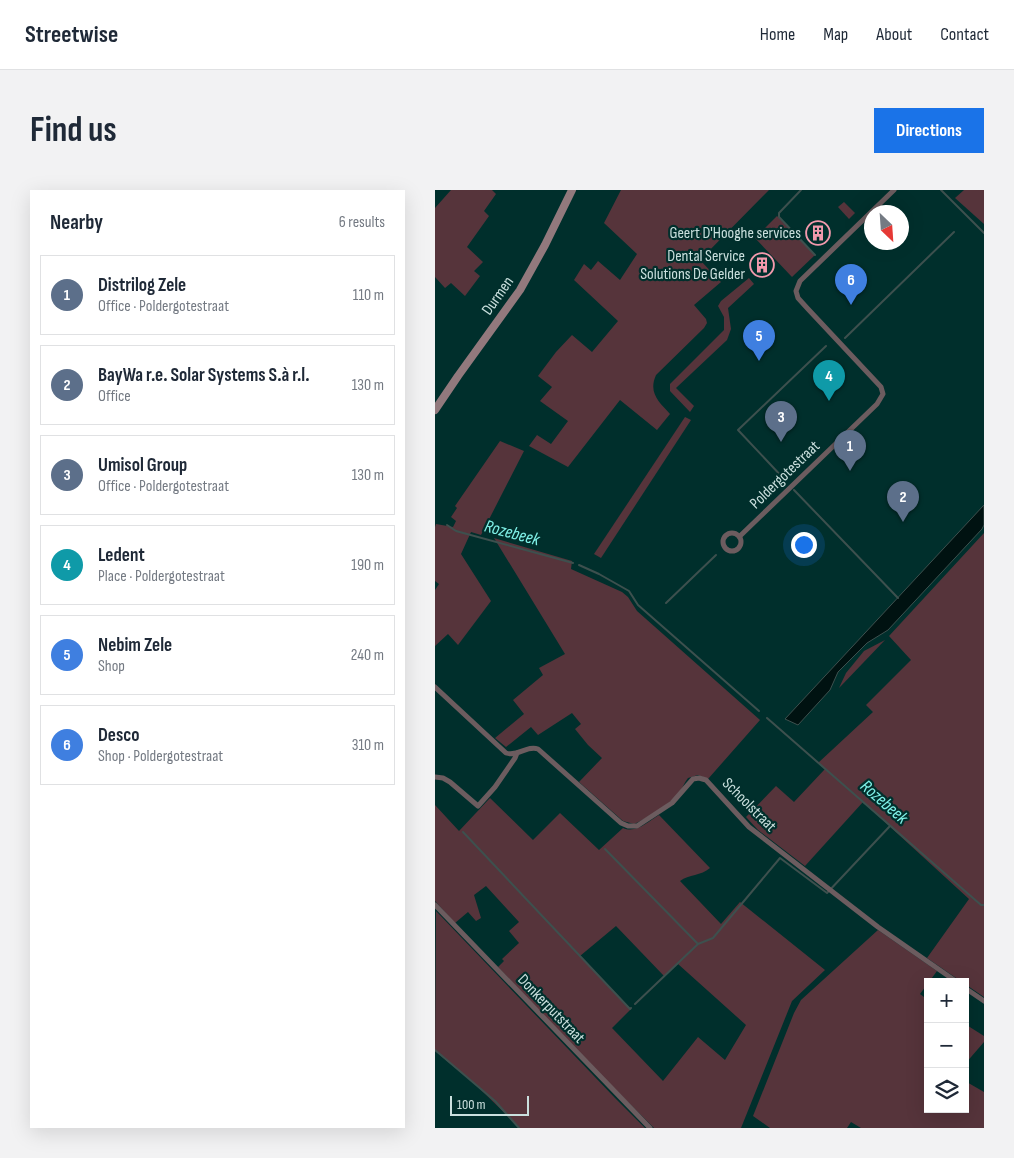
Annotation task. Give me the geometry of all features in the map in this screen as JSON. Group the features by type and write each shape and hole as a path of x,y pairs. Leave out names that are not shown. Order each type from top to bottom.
{"street":[{"name":"Durmen","path":"435,410 520,290 572,190"},
{"name":"Poldergotestraat","path":"739,536 877,404 883,394 881,386 808,309 796,291 800,281 894,190"},
{"path":"435,687 506,753 517,753"},
{"name":"Schoolstraat","path":"517,753 534,748 539,749 621,823 628,826 637,826 673,803 693,779 705,780 749,827 878,927 951,978"},
{"path":"435,777 443,778 450,782 477,806 495,787 517,753"},
{"name":"Donkerputstraat","path":"435,906 650,1128"},
{"path":"969,991 984,1001"}],"shaded area":[{"path":"451,190 492,190 496,194 484,211 489,216 467,247 483,262 474,271 480,276 465,296 451,283 445,288 435,277 435,208"},
{"path":"621,190 769,190 700,260 721,282 694,305 706,319 707,323 704,328 656,375 653,387 654,392 670,414 657,430 620,400 568,467 529,446 537,435 551,444 568,421 540,401 552,387 538,376 572,335 592,352 618,321 574,280 584,264 591,270 598,261 620,280 637,254 604,223"},
{"path":"964,190 984,190 984,224 955,198"},
{"path":"844,202 855,213 849,219 838,207"},
{"path":"777,216 815,255 792,277 755,238"},
{"path":"749,278 754,284 728,308 731,329 727,340 676,388 694,406 690,412 670,391 670,384 724,330 724,317 718,306 721,301"},
{"path":"685,417 691,420 601,558 594,554"},
{"path":"500,441 524,451 481,535 471,532 461,554 491,601 458,645 448,634 435,646 435,590 439,584 435,581 435,527 436,524 453,527 456,521 451,517 457,508 455,506"},
{"path":"984,505 984,525 982,529 888,630 867,643 838,672 830,690 798,725 785,719"},
{"path":"984,533 984,997 969,987 969,978 956,978 927,958 969,899 863,802 805,866 758,830 746,817 776,786 794,802 825,769 818,763 873,712 866,705 911,660 889,636"},
{"path":"494,538 572,561 571,569 622,592 628,597 637,611 760,720 708,779 698,775 688,778 679,793 669,803 634,824 623,821 579,782 602,758 575,729 581,724 572,713 538,735 531,727 506,747 495,738 524,714 513,700 543,675 539,668 565,654"},
{"path":"885,640 839,688 846,673 864,651"},
{"path":"490,798 533,840 560,813 599,850 623,828 637,828 659,815 710,868 680,881 721,924 740,902 825,970 792,1001 741,1128 654,1128 583,1057 498,967 504,961 502,959 519,943 509,931 519,922 486,886 474,895 481,918 476,921 468,912 455,923 435,901 435,805 459,831","holes":["616,926 664,976 678,964 746,1025 725,1060 698,1037 663,1081 612,1028 631,1009 580,956"]},
{"path":"436,911 645,1128 520,1128 475,1084 435,1051"},
{"path":"878,930 937,971 932,978 924,978 924,989 920,994 924,997 924,1113 969,1113 969,1083 984,1092 984,1128 861,1128 851,1122 847,1128 770,1128 753,1116 801,1000"},
{"path":"969,1027 984,1036 984,1042 969,1059"}],"waterway":[{"path":"801,190 779,213 779,217 815,255"},
{"path":"941,190 984,233"},
{"path":"845,338 954,232"},
{"path":"785,480 738,430 826,346"},
{"path":"794,490 898,598"},
{"name":"Rozebeek","path":"447,525 456,531 573,563"},
{"path":"666,603 716,555"},
{"name":"Rozebeek","path":"579,565 629,591 638,605 759,711"},
{"name":"Rozebeek","path":"767,718 981,905 984,905"},
{"path":"635,1004 698,944 713,938 780,858 827,893 890,826"},
{"path":"463,832 631,1008"},
{"path":"605,849 698,944"},
{"path":"435,1050 495,1101 519,1128"}],"place":[{"name":"Geert D'Hooghe services","path":"818,233"},
{"name":"Dental Service Solutions De Gelder","path":"762,265"},
{"name":"Desco","path":"851,305"},
{"name":"Nebim Zele","path":"759,361"},
{"name":"Ledent","path":"829,401"},
{"name":"Umisol Group","path":"781,442"},
{"name":"Distrilog Zele","path":"850,471"},
{"name":"BayWa r.e. Solar Systems S.à r.l.","path":"903,522"}]}
